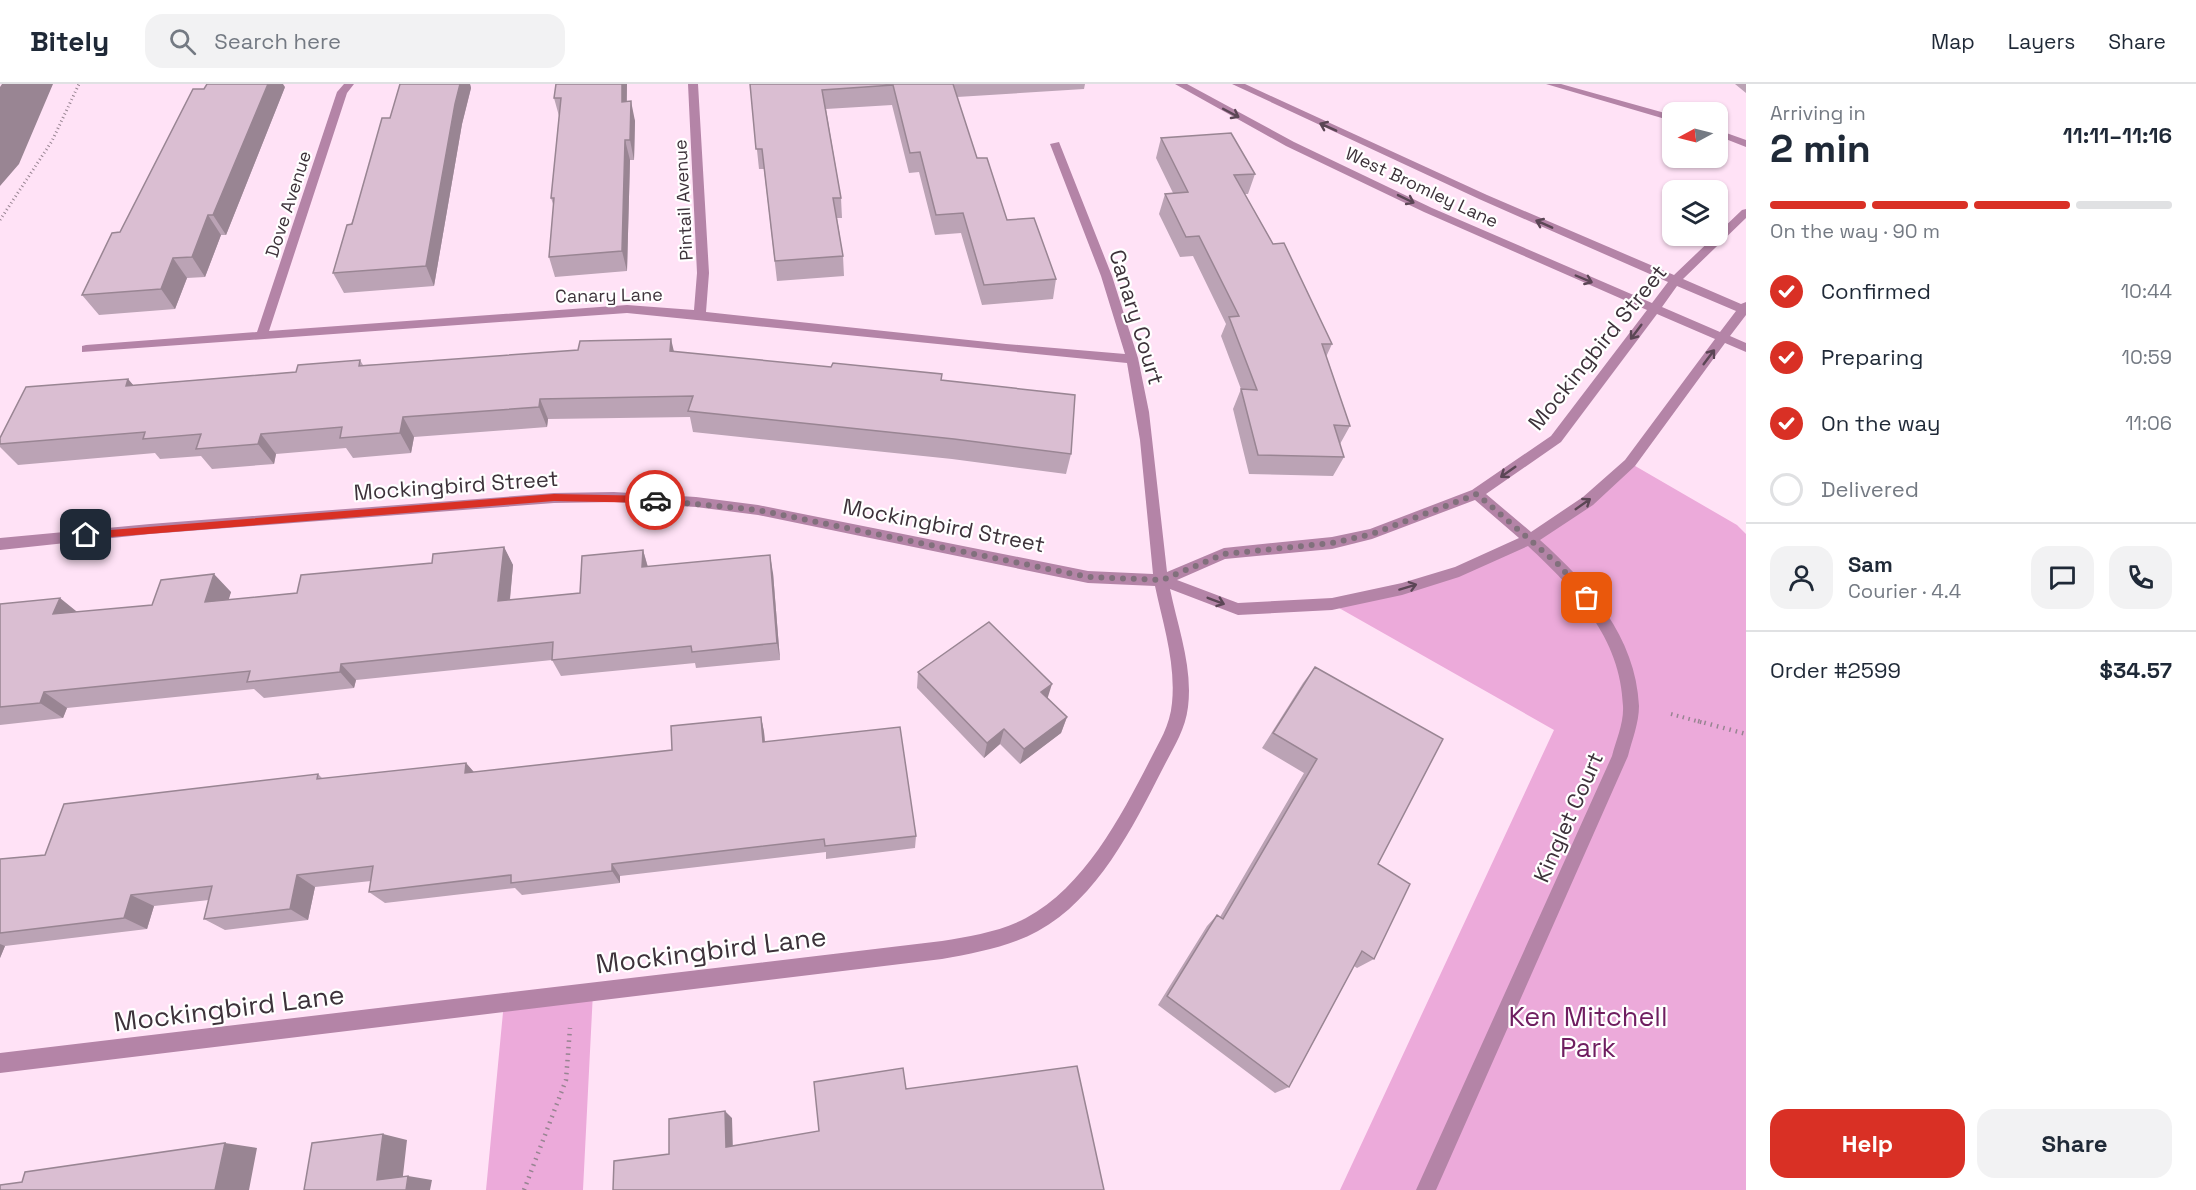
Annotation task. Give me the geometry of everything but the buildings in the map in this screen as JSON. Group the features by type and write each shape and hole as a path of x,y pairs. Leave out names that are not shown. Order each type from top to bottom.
{"street":[{"name":"Dove Avenue","path":"262,336 342,92 350,84"},
{"name":"Pintail Avenue","path":"693,84 702,263 700,314"},
{"name":"West Bromley Lane","path":"1180,84 1279,138 1428,210 1746,348"},
{"name":"West Bromley Lane","path":"1237,84 1483,197 1745,309"},
{"path":"1551,84 1662,115"},
{"path":"1728,137 1746,144"},
{"name":"Canary Court","path":"1055,144 1116,304 1132,359 1139,396 1162,580"},
{"name":"Mockingbird Street","path":"1162,580 1224,554 1332,543 1372,534 1477,494 1556,439 1675,281 1746,212"},
{"name":"Canary Lane","path":"86,349 627,309 700,314 1132,359"},
{"name":"Mockingbird Street","path":"0,543 150,529 554,498 614,497 696,502 758,510 1088,577 1162,580 1238,609 1332,604 1402,590 1459,571 1529,540 1588,501 1630,463 1745,309"},
{"name":"Kinglet Court","path":"1426,1190 1620,756 1631,707 1626,668 1610,632 1587,598 1559,565 1477,494"},
{"name":"Mockingbird Lane","path":"0,1063 942,950 991,940 1033,924 1056,910 1079,887 1140,797 1177,724 1180,664 1162,580"}],"path":[{"path":"0,220 52,141 79,84"},
{"path":"1671,714 1746,734"},
{"path":"524,1190 566,1080 572,994"}],"green space":[{"name":"Ken Mitchell Park","path":"1630,463 1737,525 1746,534 1746,1190 1340,1190 1554,730 1332,604 1402,589 1529,540"},
{"path":"593,992 583,1190 486,1190 504,1002"}],"way so far":[{"path":"655,500 696,502 758,510 1088,577 1162,580 1224,554 1332,543 1372,534 1477,494 1559,565 1587,598"}],"route":[{"path":"86,535 554,498 614,497 655,500"}]}
